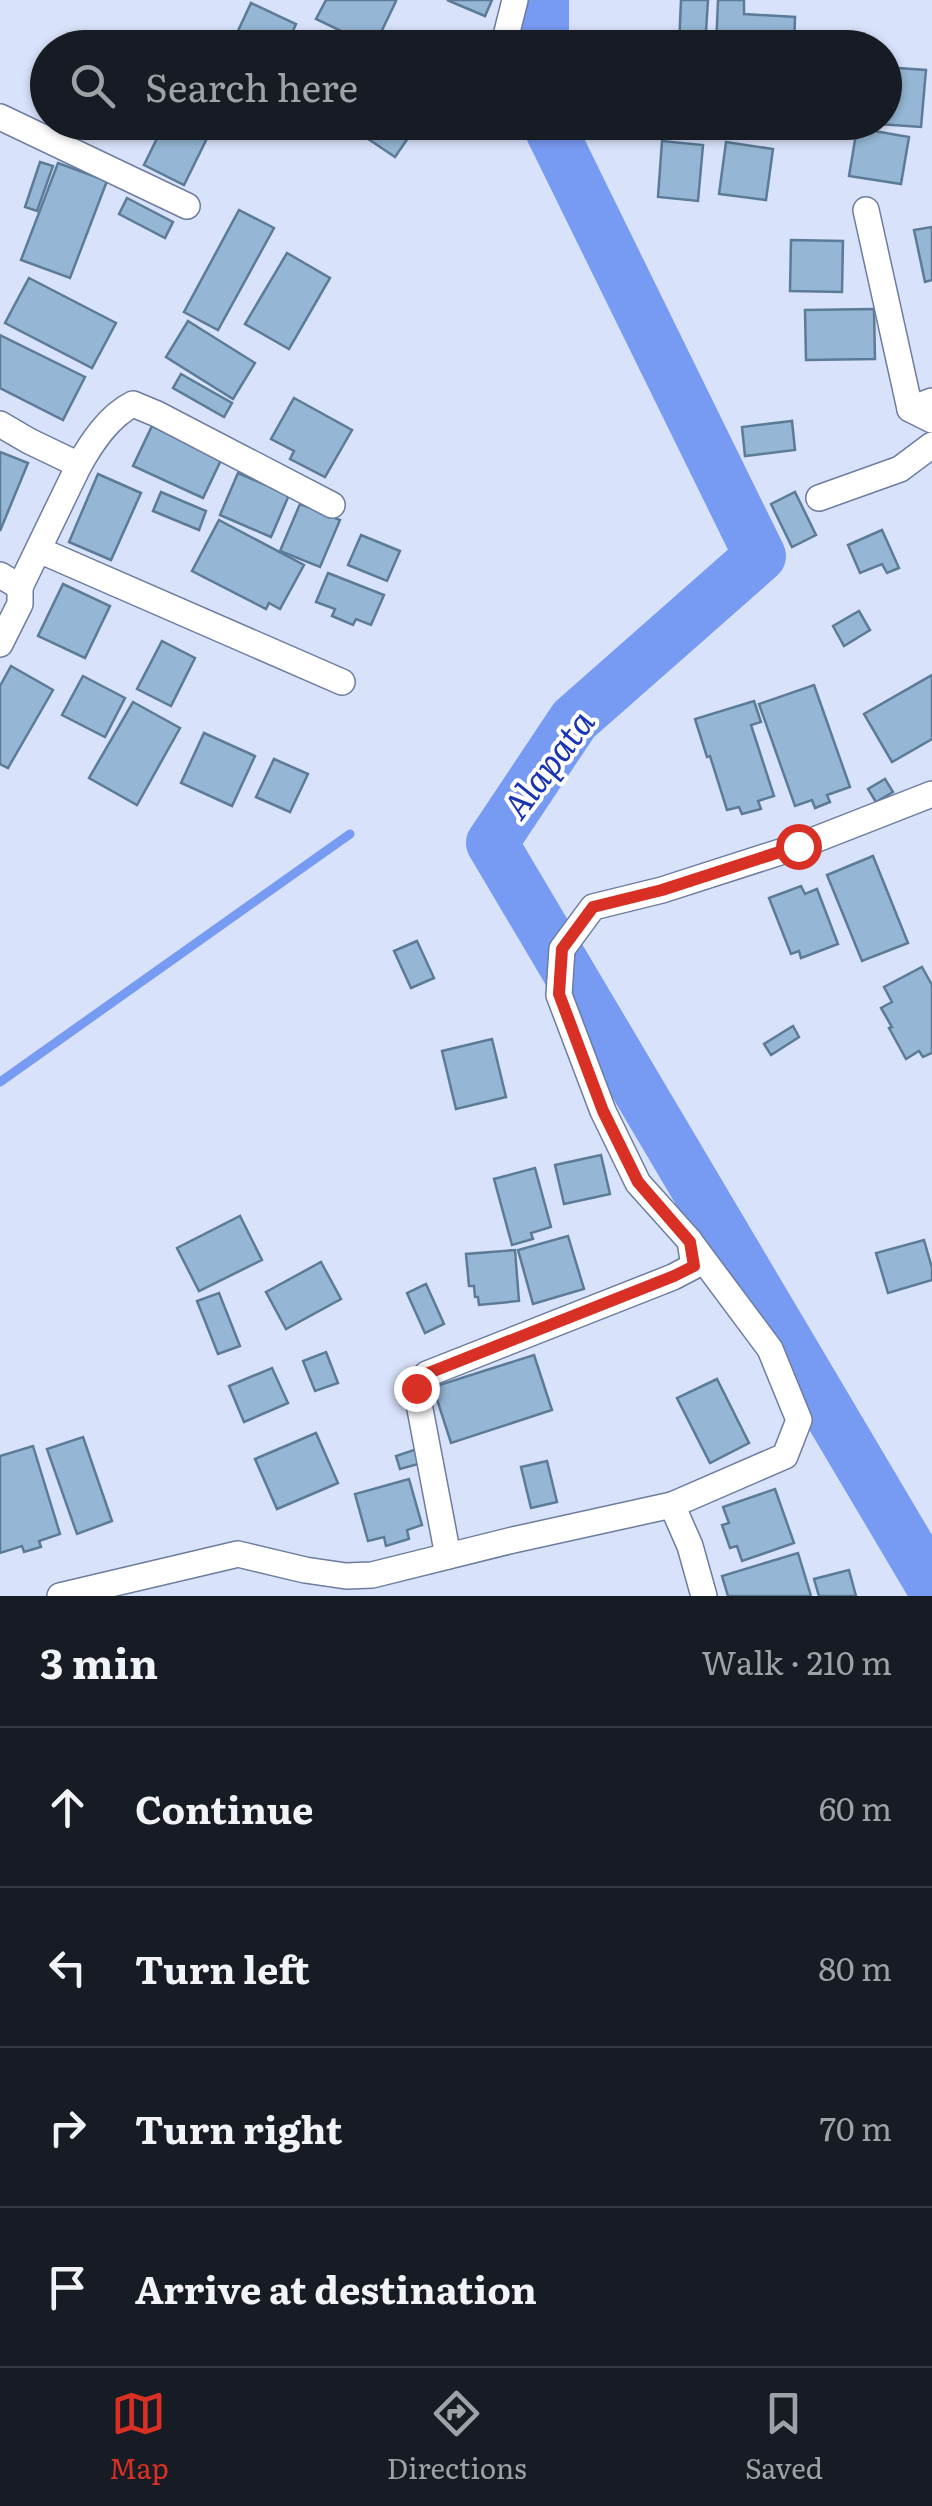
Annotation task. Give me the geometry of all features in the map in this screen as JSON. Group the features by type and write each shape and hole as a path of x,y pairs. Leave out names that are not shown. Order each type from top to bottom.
{"street":[{"path":"508,30 515,0"},
{"path":"0,117 30,131"},
{"path":"48,140 186,206"},
{"path":"866,210 925,410"},
{"path":"0,644 20,604 10,581 39,550 90,444 121,410 133,404 332,505"},
{"path":"0,424 79,465"},
{"path":"819,498 900,469 932,445"},
{"path":"39,550 342,682"},
{"path":"60,1596 238,1554 306,1570 372,1575 672,1505 784,1456 800,1420 770,1350 690,1242 638,1182 603,1111 559,994 562,949 593,907 662,890 798,846 932,794"},
{"path":"448,1556 416,1388 426,1374 694,1266 690,1242"},
{"path":"672,1505 690,1546 704,1596"}],"building":[{"path":"326,0 396,1 382,30 339,30 316,19"},
{"path":"447,0 492,0 485,16"},
{"path":"681,0 708,0 706,30 680,30"},
{"path":"718,0 744,0 744,14 795,17 795,30 717,30"},
{"path":"251,3 296,24 293,30 238,30"},
{"path":"902,68 926,70 921,127 902,126"},
{"path":"909,137 901,184 849,176 855,140"},
{"path":"156,140 206,140 184,185 144,165"},
{"path":"370,140 407,140 395,157"},
{"path":"662,141 703,145 698,201 658,197"},
{"path":"726,142 773,149 766,200 719,194"},
{"path":"40,162 53,166 37,211 25,207"},
{"path":"58,163 107,181 70,278 21,260"},
{"path":"127,198 173,222 165,238 119,214"},
{"path":"239,210 274,228 218,330 184,312"},
{"path":"932,227 932,280 925,282 914,230"},
{"path":"791,240 843,241 842,292 790,291"},
{"path":"287,253 330,278 289,349 245,324"},
{"path":"29,278 116,323 92,368 5,323"},
{"path":"874,309 875,359 806,360 805,310"},
{"path":"188,321 255,363 233,399 166,357"},
{"path":"0,335 85,377 63,420 0,388"},
{"path":"181,374 232,403 224,417 173,388"},
{"path":"294,398 352,430 325,477 290,459 294,451 271,439"},
{"path":"792,421 795,450 745,456 742,427"},
{"path":"152,426 222,458 203,498 133,466"},
{"path":"0,452 28,463 0,531"},
{"path":"238,473 289,495 271,537 220,515"},
{"path":"98,474 141,493 111,560 69,542"},
{"path":"161,492 206,511 199,530 153,511"},
{"path":"795,492 816,535 792,547 771,504"},
{"path":"300,504 340,520 320,567 280,551"},
{"path":"219,520 304,565 280,609 269,603 266,609 192,571"},
{"path":"882,530 899,568 887,573 882,564 860,573 848,545"},
{"path":"361,535 400,551 387,581 348,565"},
{"path":"328,573 384,595 371,625 356,619 353,625 332,616 335,609 316,602"},
{"path":"63,584 110,606 85,658 38,636"},
{"path":"859,611 870,630 844,646 833,626"},
{"path":"162,641 195,658 171,706 137,689"},
{"path":"11,666 53,690 8,768 0,764 0,686"},
{"path":"932,675 932,739 892,762 864,714"},
{"path":"83,676 125,698 105,737 62,715"},
{"path":"814,685 850,787 827,795 830,802 815,808 812,800 795,806 759,704"},
{"path":"754,701 761,722 751,725 774,796 758,801 761,809 742,814 739,807 727,810 695,719"},
{"path":"133,702 180,728 137,805 89,778"},
{"path":"204,733 255,756 232,806 181,783"},
{"path":"274,759 308,774 290,812 256,797"},
{"path":"885,779 893,792 876,802 868,789"},
{"path":"873,856 908,943 862,961 827,875"},
{"path":"801,886 805,894 817,889 838,944 801,958 799,951 791,954 769,898"},
{"path":"417,941 434,978 411,988 394,951"},
{"path":"922,967 932,985 932,1053 923,1057 919,1051 906,1059 881,1008 892,1002 884,987"},
{"path":"793,1026 799,1037 771,1055 764,1044"},
{"path":"492,1039 506,1097 456,1109 442,1051"},
{"path":"601,1155 610,1194 564,1204 555,1165"},
{"path":"535,1168 551,1227 531,1233 533,1239 512,1245 494,1179"},
{"path":"240,1216 262,1260 199,1291 177,1248"},
{"path":"568,1236 584,1289 533,1304 518,1250"},
{"path":"924,1240 932,1280 888,1293 876,1253"},
{"path":"515,1250 519,1301 479,1305 474,1286 469,1286 466,1254"},
{"path":"321,1262 341,1299 286,1329 266,1292"},
{"path":"426,1284 444,1324 425,1333 407,1293"},
{"path":"219,1293 240,1346 218,1354 197,1301"},
{"path":"326,1352 338,1383 315,1391 303,1361"},
{"path":"534,1355 552,1410 451,1443 433,1387"},
{"path":"272,1368 288,1403 244,1422 229,1386"},
{"path":"717,1379 749,1443 710,1463 677,1398"},
{"path":"316,1433 338,1483 277,1509 255,1459"},
{"path":"83,1437 112,1521 77,1534 47,1449"},
{"path":"33,1446 60,1534 39,1541 41,1547 24,1552 22,1546 0,1553 0,1456"},
{"path":"417,1449 422,1463 400,1469 396,1456"},
{"path":"547,1461 557,1502 531,1508 521,1467"},
{"path":"409,1479 422,1525 407,1530 409,1539 386,1546 384,1537 368,1541 355,1494"},
{"path":"775,1489 794,1543 742,1561 737,1546 730,1548 722,1525 729,1523 723,1507"},
{"path":"798,1553 811,1596 728,1596 722,1576"},
{"path":"849,1570 856,1596 819,1596 814,1579"}],"waterway":[{"name":"Alapata","path":"543,0 543,30"},
{"name":"Alapata","path":"556,140 760,556 574,720 492,843 932,1586"},
{"path":"0,1082 350,834"}],"route":[{"path":"416,1388 426,1374 694,1266 690,1242 638,1182 603,1111 559,994 562,949 593,907 662,890 798,846"}]}
